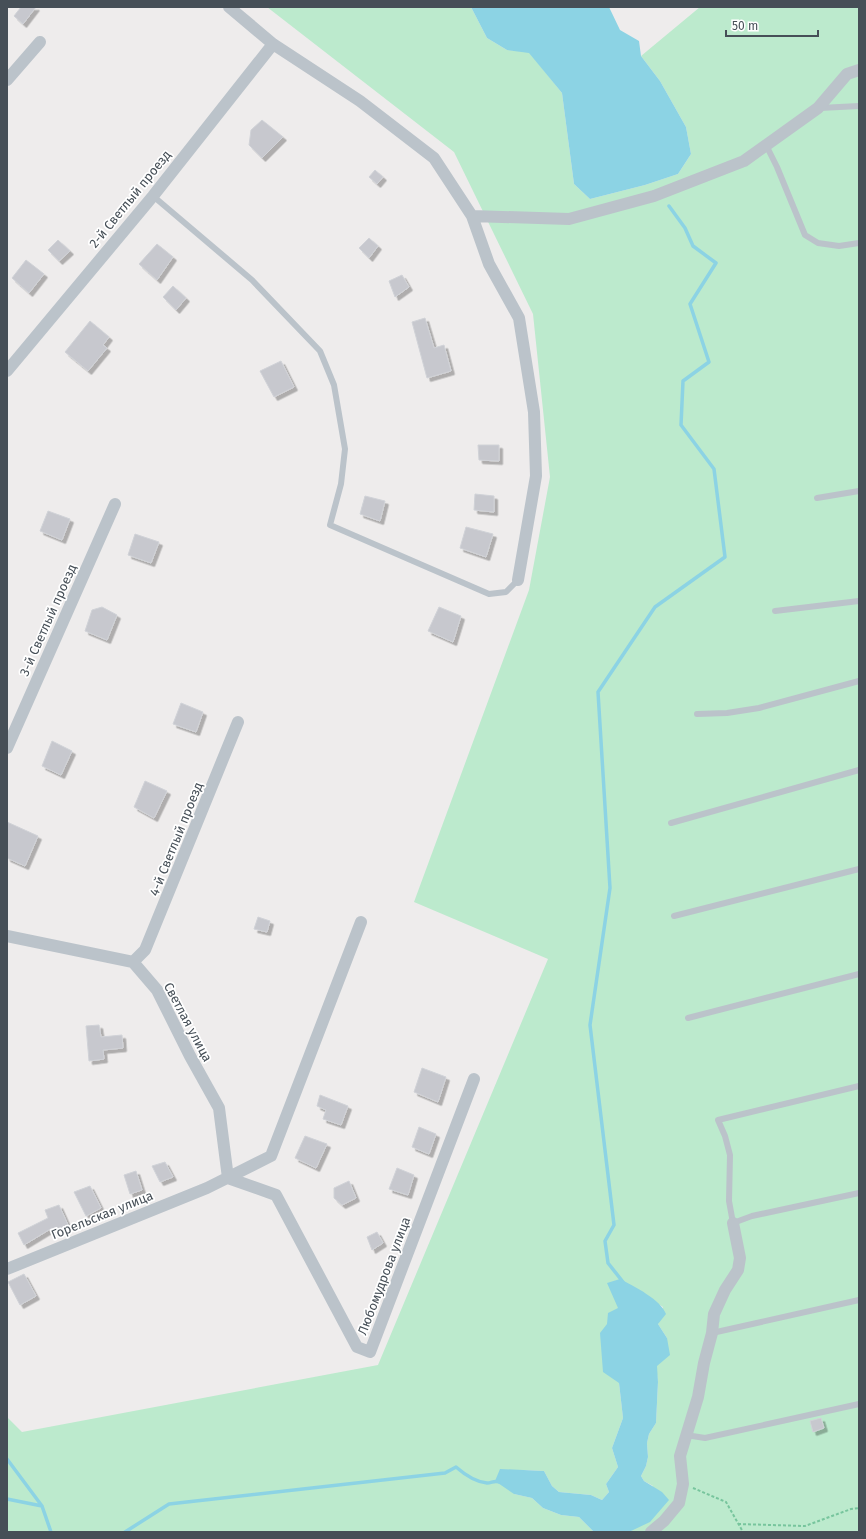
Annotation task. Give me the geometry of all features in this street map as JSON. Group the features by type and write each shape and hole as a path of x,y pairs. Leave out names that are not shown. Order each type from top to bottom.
{"street":[{"path":"229,7 273,44 360,101 434,158 472,216 489,264 519,318 534,412 536,476 518,580"},
{"path":"7,80 40,42"},
{"name":"2-й Светлый проезд","path":"7,371 152,196 273,44"},
{"path":"472,216 569,219 654,196 744,161 818,108 847,74 859,70"},
{"name":"3-й Светлый проезд","path":"7,748 115,504"},
{"name":"4-й Светлый проезд","path":"133,962 145,950 238,722"},
{"name":"Горельская улица","path":"7,1269 207,1188 271,1156 361,922"},
{"path":"7,936 133,962"},
{"name":"Светлая улица","path":"133,962 157,990 190,1056 219,1108 228,1178"},
{"name":"Любомудрова улица","path":"228,1178 276,1195 357,1347 370,1352 474,1079"},
{"path":"651,1532 664,1522 679,1503 683,1484 680,1456 698,1397 704,1363 712,1333 714,1314 725,1290 738,1270 740,1258 733,1224"}],"lane":[{"path":"818,108 859,106"},
{"path":"766,145 778,167 805,235 818,243 839,246 859,243"},
{"path":"152,196 252,280 320,351 334,385 345,449 341,484 330,525 489,594 506,592 518,580"},
{"path":"817,498 859,491"},
{"path":"774,611 859,601"},
{"path":"697,714 727,713 759,708 859,681"},
{"path":"671,824 859,770"},
{"path":"674,916 859,869"},
{"path":"688,1018 859,974"},
{"path":"859,1086 718,1120 725,1136 730,1155 729,1201 733,1224 752,1216 859,1193"},
{"path":"712,1333 859,1300"},
{"path":"686,1435 705,1438 859,1404"}],"path":[{"path":"683,1484 726,1502 743,1532"},
{"path":"738,1524 805,1526 851,1509 859,1508"}],"green space":[{"path":"267,7 471,7 487,38 507,50 529,52 562,93 574,184 590,199 645,185 678,174 691,154 686,127 660,81 641,56 700,7 859,7 859,1532 626,1532 631,1531 653,1486 644,1481 641,1476 646,1466 648,1457 647,1443 649,1434 656,1423 658,1382 656,1366 667,1338 658,1324 663,1307 655,1302 618,1308 619,1383 623,1418 612,1448 618,1467 606,1484 609,1492 602,1500 591,1495 559,1492 552,1486 544,1471 524,1470 514,1494 532,1498 543,1508 561,1515 579,1517 593,1531 598,1532 7,1532 7,1417 22,1432 378,1365 548,959 414,902 529,590 550,477 533,314 454,152"}],"water":[{"path":"471,7 609,7 620,30 639,41 641,56 660,81 686,127 691,154 678,174 645,185 590,199 574,184 562,93 529,53 507,50 487,38"},
{"path":"620,1279 639,1289 653,1299 659,1304 666,1314 658,1324 667,1338 670,1355 657,1366 658,1382 656,1423 649,1434 647,1443 648,1457 646,1466 641,1476 644,1481 662,1492 669,1500 650,1522 631,1531 598,1532 593,1531 579,1517 561,1515 543,1508 532,1498 514,1494 495,1481 500,1469 544,1471 552,1486 559,1492 591,1495 602,1500 609,1492 606,1484 618,1467 612,1448 623,1418 619,1383 603,1372 600,1333 607,1324 608,1313 618,1308 607,1283"}],"building":[{"path":"21,7 36,7 23,24 14,16"},
{"path":"262,120 283,137 262,158 249,145 251,130"},
{"path":"375,170 383,177 377,184 369,177"},
{"path":"369,238 378,246 369,258 359,248"},
{"path":"58,240 70,251 59,261 48,250"},
{"path":"157,244 173,257 157,280 139,264"},
{"path":"26,260 44,274 29,293 12,278"},
{"path":"402,275 409,287 395,297 389,281"},
{"path":"173,286 186,298 176,310 163,297"},
{"path":"425,318 434,348 444,345 451,371 427,378 412,322"},
{"path":"90,321 109,337 103,345 107,348 88,371 65,352"},
{"path":"281,361 294,387 274,397 260,371"},
{"path":"478,445 499,445 499,461 479,460"},
{"path":"475,494 494,496 494,512 474,510"},
{"path":"365,496 385,501 380,521 360,514"},
{"path":"48,511 70,519 62,540 40,531"},
{"path":"466,527 493,534 486,557 460,548"},
{"path":"135,534 159,542 151,563 128,555"},
{"path":"102,607 117,615 107,640 85,631 92,610"},
{"path":"439,607 461,616 453,642 428,631"},
{"path":"181,703 203,712 196,732 173,724"},
{"path":"52,741 72,751 61,775 42,766"},
{"path":"145,781 167,791 154,818 134,807"},
{"path":"7,822 38,836 25,866 7,858"},
{"path":"258,917 270,921 267,932 254,929"},
{"path":"99,1025 101,1037 122,1035 123,1048 103,1050 104,1059 89,1061 86,1026"},
{"path":"422,1068 446,1077 438,1102 414,1092"},
{"path":"320,1095 348,1106 341,1125 323,1119 326,1110 317,1106"},
{"path":"419,1127 436,1134 429,1154 412,1147"},
{"path":"305,1136 327,1144 316,1168 295,1158"},
{"path":"165,1162 173,1177 160,1182 152,1166"},
{"path":"397,1168 414,1175 408,1195 389,1189"},
{"path":"136,1171 142,1190 130,1194 124,1175"},
{"path":"349,1181 356,1198 342,1205 334,1198 334,1188"},
{"path":"90,1186 101,1208 86,1216 74,1192"},
{"path":"59,1205 68,1225 53,1232 52,1228 24,1245 18,1233 48,1218 45,1210"},
{"path":"377,1232 383,1243 372,1250 367,1237"},
{"path":"24,1274 36,1296 20,1305 8,1282"},
{"path":"821,1418 824,1428 813,1432 810,1421"}],"waterway":[{"path":"623,1282 608,1263 605,1241 614,1225 590,1025 610,888 598,692 655,607 725,557 714,469 681,425 683,381 709,362 690,304 716,263 693,246 685,228 669,206"},
{"path":"7,1459 42,1506"},
{"path":"125,1532 169,1504 445,1473 456,1467 466,1475 479,1481 487,1483 496,1481 499,1482"},
{"path":"7,1499 42,1506 51,1532"}]}
